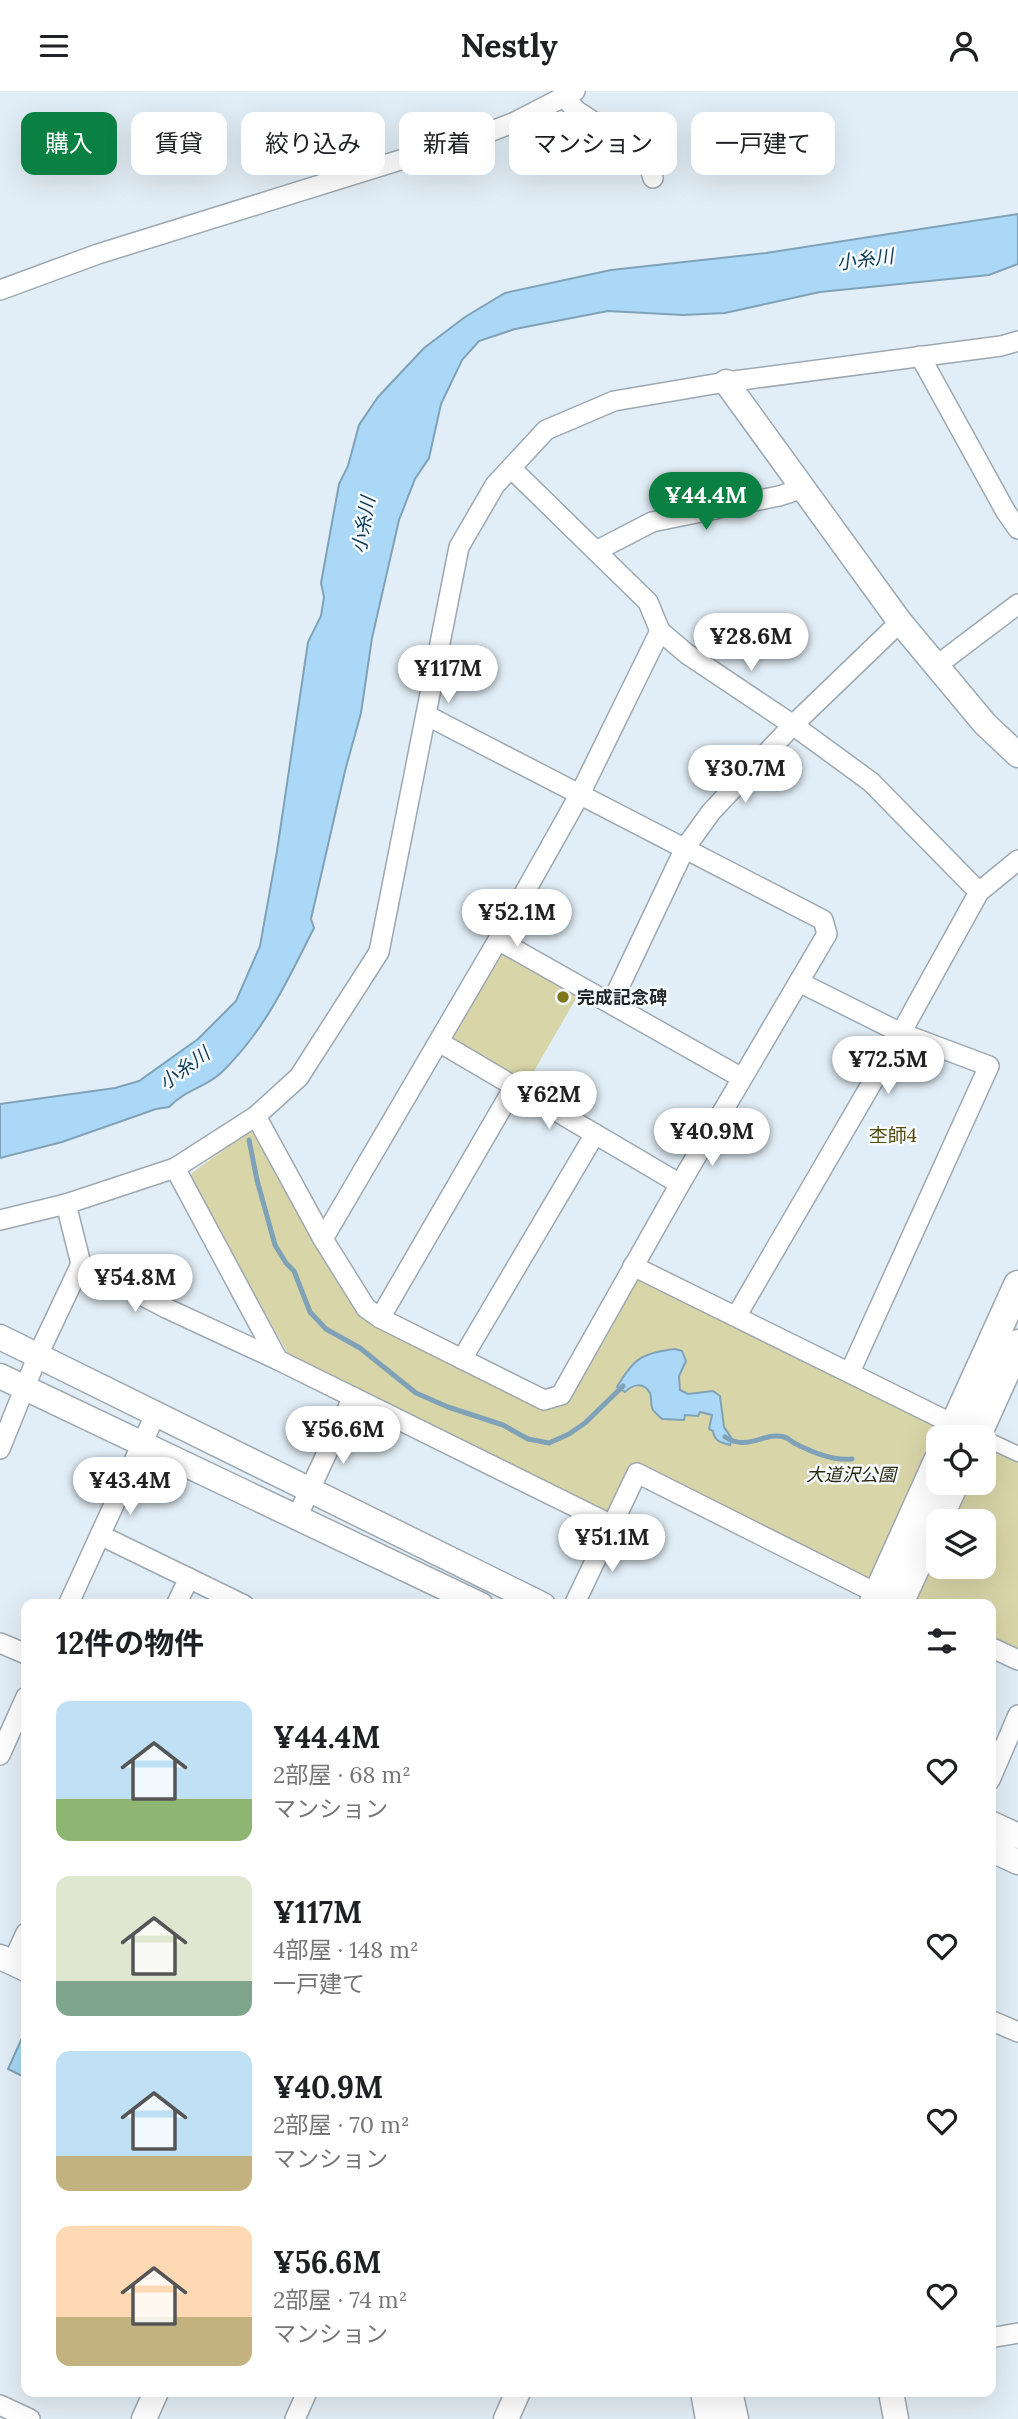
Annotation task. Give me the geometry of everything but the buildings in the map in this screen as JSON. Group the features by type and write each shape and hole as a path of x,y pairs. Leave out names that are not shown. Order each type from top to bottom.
{"main road":[{"path":"973,1425 1018,1285"},
{"path":"975,1425 1018,1344"},
{"path":"891,1599 926,1495"},
{"path":"892,1599 948,1495"},
{"path":"706,2397 710,2419"},
{"path":"729,2397 734,2419"}],"street":[{"path":"0,290 98,254 487,134 570,94 577,111 646,156 653,178"},
{"path":"0,1220 66,1204 175,1168 256,1116 299,1077 379,952 459,547 495,485 546,431 614,401 726,382 1002,346 1018,341"},
{"path":"920,356 1018,529"},
{"path":"726,382 901,622 985,724 1018,755"},
{"path":"511,468 648,602 660,631 687,654 793,725 871,782 979,892"},
{"path":"596,551 652,522 779,496 804,488"},
{"path":"936,666 1018,604"},
{"path":"611,1004 685,848 710,812 793,725 901,622"},
{"path":"323,1239 580,794 660,631"},
{"path":"256,1116 323,1239 366,1308 380,1318 544,1400 561,1395 680,1184 827,934 823,920 426,715"},
{"path":"737,1315 901,1033 979,892 1018,860"},
{"path":"498,940 742,1078"},
{"path":"799,982 901,1033 989,1066 850,1372"},
{"path":"439,1042 680,1184"},
{"path":"380,1318 514,1087"},
{"path":"462,1359 595,1134"},
{"path":"175,1168 278,1360"},
{"path":"0,1450 38,1355 82,1264 66,1204"},
{"path":"82,1264 168,1309 278,1360 612,1525"},
{"path":"633,1266 737,1315 953,1425"},
{"path":"0,1337 524,1599"},
{"path":"0,1376 468,1599"},
{"path":"297,1517 353,1397"},
{"path":"71,1599 156,1413"},
{"path":"996,1445 1018,1454"},
{"path":"577,1599 638,1473 884,1599"},
{"path":"100,1535 232,1599"},
{"path":"179,1599 189,1578"},
{"path":"0,1643 21,1652"},
{"path":"996,1650 1018,1660"},
{"path":"0,1755 21,1708"},
{"path":"996,1766 1018,1715"},
{"path":"996,1826 1018,1836"},
{"path":"996,1852 1018,1862"},
{"path":"13,1963 21,1945"},
{"path":"996,2023 1018,2032"},
{"path":"996,2337 1018,2333"},
{"path":"144,2419 154,2397"},
{"path":"295,2419 305,2397"},
{"path":"506,2419 516,2397"},
{"path":"892,2397 896,2419"},
{"path":"0,2405 27,2418"}],"green space":[{"path":"507,952 578,995 526,1085 452,1042 452,1036 499,955"},
{"name":"大道沢公園","path":"254,1130 362,1313 548,1407 632,1281 643,1280 949,1425 926,1425 926,1495 996,1495 996,1447 1018,1458 1018,1653 996,1642 996,1599 909,1599 638,1466 604,1514 289,1355 189,1179 192,1173"}],"water":[{"name":"小糸川","path":"1018,214 1018,264 989,275 820,292 725,313 683,315 608,311 515,329 479,341 462,360 441,404 429,458 415,479 399,520 372,638 361,713 311,919 314,928 274,1004 251,1039 222,1072 169,1107 156,1109 62,1142 0,1158 0,1104 115,1088 139,1081 198,1039 236,1001 260,946 308,642 321,616 324,597 321,583 339,484 348,466 359,425 378,397 424,348 465,317 505,293 611,270 766,253"},
{"path":"675,1349 682,1351 686,1361 679,1376 680,1390 688,1394 713,1391 720,1396 724,1427 732,1439 730,1445 718,1441 709,1429 712,1415 700,1412 698,1416 685,1415 684,1420 662,1419 653,1410 647,1389 634,1386 625,1392 617,1387 629,1369 640,1359"},
{"path":"21,2040 21,2076 8,2069"}],"waterway":[{"path":"249,1140 275,1245 294,1271 310,1312 326,1329 360,1348 416,1393 503,1425 528,1439 549,1443 585,1423 623,1386"},
{"path":"725,1437 741,1442 784,1437 822,1455 852,1459"}],"place":[{"name":"完成記念碑","path":"563,997"}],"district":[{"name":"杢師4","path":"893,1135"}]}
